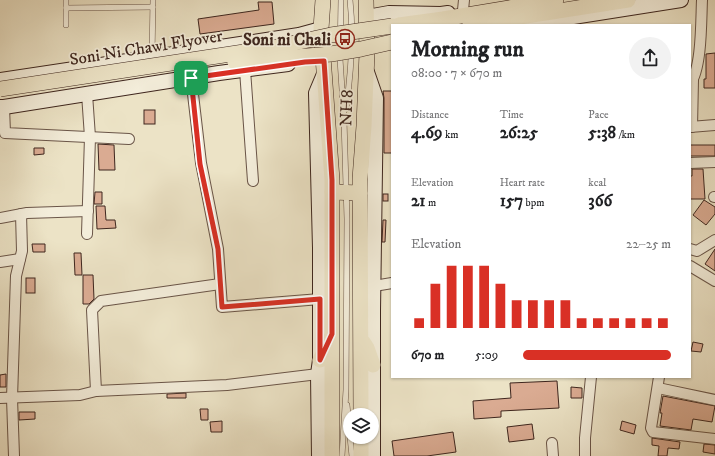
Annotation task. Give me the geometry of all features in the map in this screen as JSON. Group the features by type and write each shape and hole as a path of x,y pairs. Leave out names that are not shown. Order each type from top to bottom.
{"main road":[{"path":"323,0 321,29 329,123 346,193 332,334 339,388 332,456"},
{"name":"NH8","path":"361,408 360,337 367,311 346,193 366,70 366,0"},
{"path":"406,24 556,0"},
{"path":"476,24 628,0"},
{"name":"Soni Ni Chawl Flyover","path":"0,88 276,47 331,35 391,26"},
{"name":"Soni Ni Chawl Flyover","path":"1,103 235,62 331,54 391,42"},
{"path":"319,367 332,334"},
{"path":"360,337 367,348 373,365"},
{"path":"361,444 361,456"}],"street":[{"path":"366,17 389,13 441,14 464,5 521,0"},
{"path":"528,24 681,0"},
{"path":"702,0 698,64 692,82 691,127 715,125"},
{"path":"0,80 299,35 321,29"},
{"path":"367,53 391,47"},
{"path":"129,139 5,133 1,103 87,94 305,62 324,68 316,93 320,248 319,456"},
{"path":"245,70 253,181"},
{"path":"366,70 376,98 374,286 367,311 373,365 373,456"},
{"path":"191,78 200,164 218,249 222,307 320,299"},
{"path":"87,94 90,137 87,234"},
{"path":"691,163 715,162"},
{"path":"0,218 21,214 88,211"},
{"path":"14,456 12,398 16,276 22,251 21,214"},
{"path":"691,249 697,251 715,240"},
{"path":"0,262 20,259"},
{"path":"691,267 715,281"},
{"path":"374,286 391,283"},
{"path":"96,391 92,310 101,301 220,284"},
{"path":"0,398 80,394 96,391 227,385 319,367"},
{"path":"585,456 585,438 591,378"},
{"path":"659,378 651,428 653,432 715,438"},
{"path":"658,388 715,400"},
{"path":"552,443 552,456"}],"lane":[{"path":"66,0 66,25"},
{"path":"152,57 153,0"},
{"path":"341,0 340,59 344,120 346,193 339,388 342,456"},
{"path":"344,120 351,69 352,13 350,0"},
{"path":"66,8 153,7"},
{"path":"339,388 344,408"},
{"path":"351,444 352,456"}],"building":[{"path":"258,2 272,2 274,24 200,34 198,19 259,10"},
{"path":"715,53 715,88 704,88 704,79 706,79 706,54"},
{"path":"383,91 391,91 391,153 384,153"},
{"path":"144,110 155,110 155,124 144,124"},
{"path":"98,144 114,145 115,170 99,170"},
{"path":"691,145 715,145 715,156 691,156"},
{"path":"34,148 44,148 44,154 34,155"},
{"path":"692,169 703,169 705,199 691,199"},
{"path":"95,192 102,192 102,204 94,204"},
{"path":"383,194 388,194 388,201 383,201"},
{"path":"704,200 715,207 715,214 706,225 693,215"},
{"path":"96,206 105,206 106,220 115,220 116,228 97,229"},
{"path":"383,220 386,220 385,242 382,242"},
{"path":"32,244 45,244 45,252 33,252"},
{"path":"715,249 715,271 705,264"},
{"path":"74,253 81,253 82,275 75,275"},
{"path":"83,275 93,275 94,299 89,304 83,304"},
{"path":"26,278 35,278 35,293 26,293"},
{"path":"693,342 703,344 701,352 691,351"},
{"path":"6,374 6,387 0,387 0,375"},
{"path":"557,381 559,408 501,411 501,417 474,419 473,401 511,398 510,383"},
{"path":"571,387 582,388 582,398 571,398"},
{"path":"186,393 186,398 167,398 167,394"},
{"path":"663,396 715,406 712,422 693,419 691,430 660,426 662,413 660,413"},
{"path":"200,409 208,409 208,420 201,420"},
{"path":"19,412 35,412 35,419 19,420"},
{"path":"222,421 222,432 211,432 210,422"},
{"path":"622,421 636,425 634,434 620,430"},
{"path":"532,424 534,439 509,442 507,427"},
{"path":"453,432 456,452 427,456 394,456 392,441"},
{"path":"652,438 680,442 679,449 668,448 667,456 658,456 659,446 652,445"},
{"path":"704,444 715,445 715,454 703,452"}],"place":[{"name":"Soni ni Chali","path":"345,39"}],"route":[{"path":"324,61 332,180 332,334 320,360 320,299 222,307 218,249 200,164 191,78 305,62 324,61"}]}
